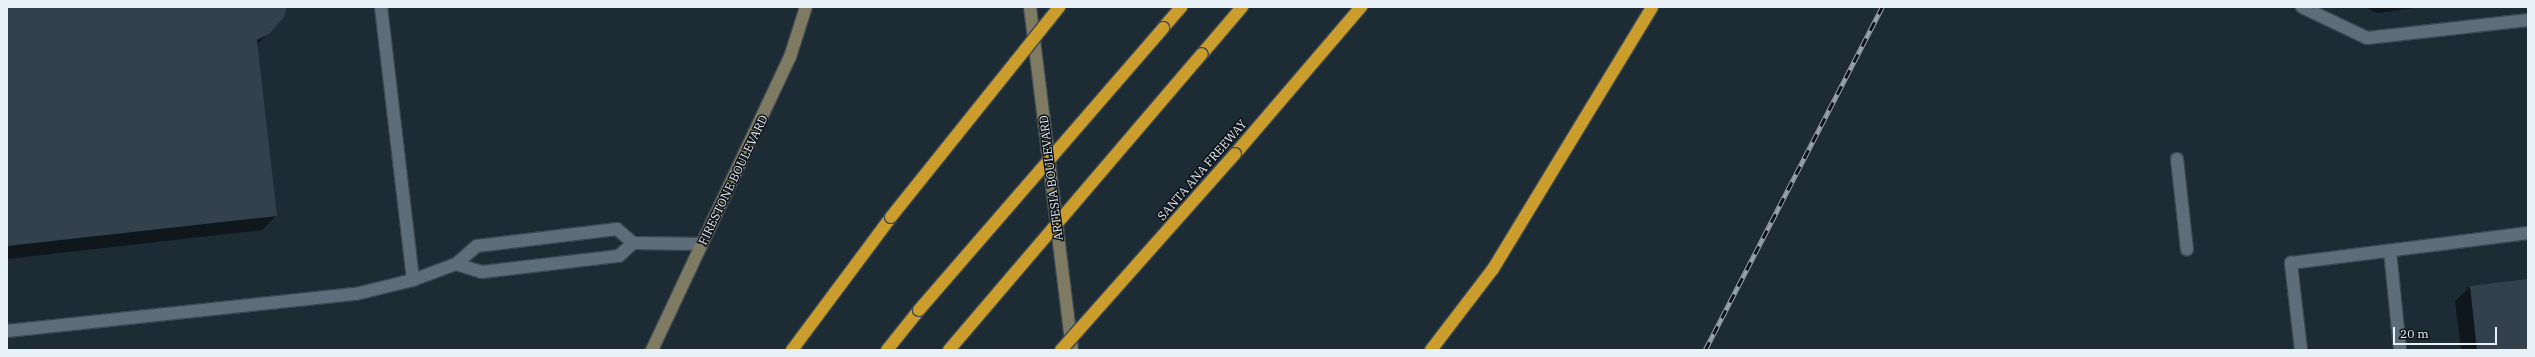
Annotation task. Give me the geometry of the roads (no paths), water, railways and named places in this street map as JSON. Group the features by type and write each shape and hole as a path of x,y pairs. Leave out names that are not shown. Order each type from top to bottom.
{"highway":[{"path":"792,350 891,217 1059,7"},
{"path":"887,350 919,310 1181,7"},
{"path":"949,350 1242,7"},
{"name":"SANTA ANA FREEWAY","path":"1061,350 1235,154 1361,7"},
{"path":"1431,350 1493,269 1652,7"}],"street":[{"name":"FIRESTONE BOULEVARD","path":"652,350 790,57 806,7"},
{"name":"ARTESIA BOULEVARD","path":"1030,7 1072,350"}],"lane":[{"path":"381,7 413,280"},
{"path":"2302,7 2367,38 2528,20"},
{"path":"2177,159 2187,249"},
{"path":"7,331 356,294 413,280 456,264 477,246 617,228 632,243 702,244"},
{"path":"2301,350 2291,263 2528,233"},
{"path":"456,264 482,272 619,256 632,243"},
{"path":"2390,251 2400,350"}],"railway":[{"path":"1705,350 1882,7"}]}
